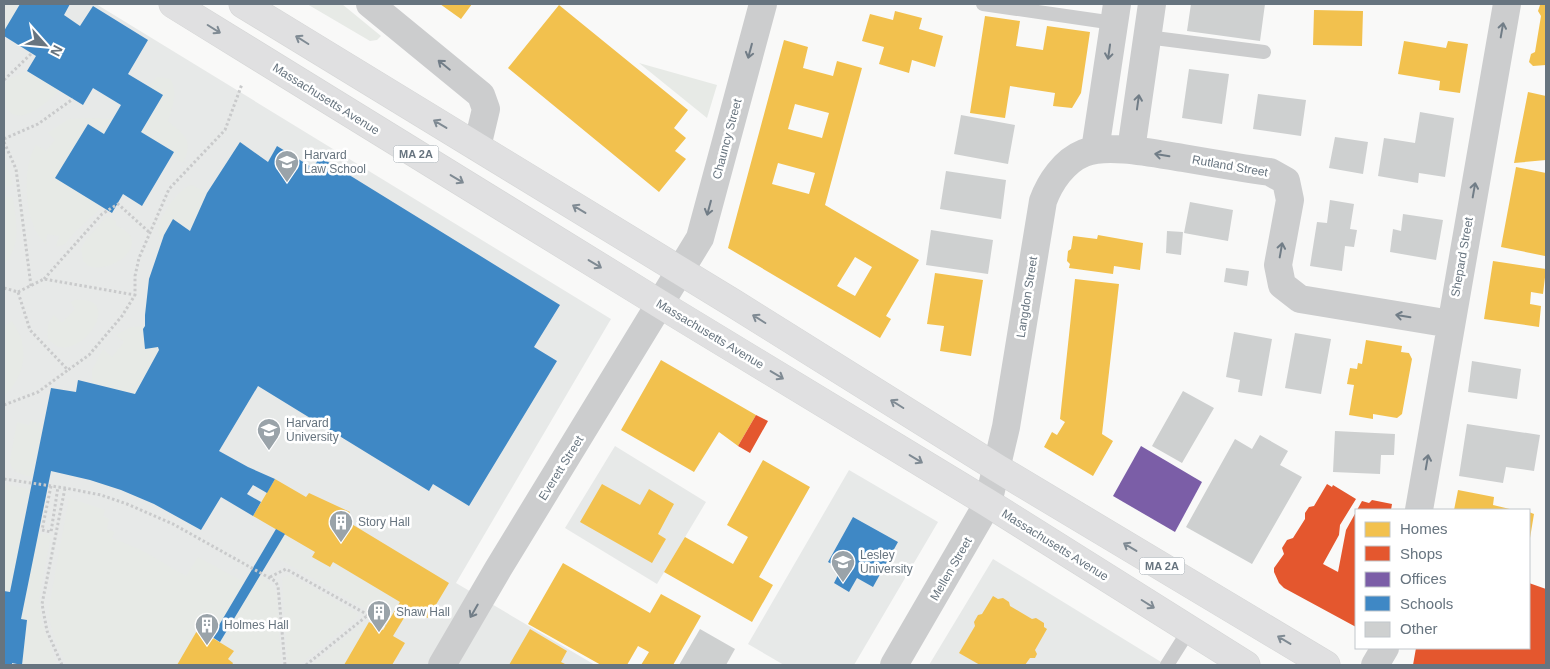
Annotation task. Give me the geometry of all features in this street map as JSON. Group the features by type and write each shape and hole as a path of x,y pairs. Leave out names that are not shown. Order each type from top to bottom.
{"main road":[{"name":"Massachusetts Avenue","path":"173,4 660,304 988,503 1246,665"},
{"name":"MA 2A","path":"244,4 846,373 997,468 1326,665"}],"street":[{"path":"370,4 480,95 486,109 477,147"},
{"name":"Chauncy Street","path":"680,271 700,238 763,4"},
{"path":"1131,150 1152,4"},
{"name":"Shepard Street","path":"1419,509 1507,4"},
{"path":"1095,150 1115,14"},
{"name":"Langdon Street","path":"997,468 1006,427 1043,201 1049,185 1060,172 1083,153 1095,150 1131,150"},
{"name":"Rutland Street","path":"1131,150 1270,172 1286,182 1290,200 1278,265 1282,285 1300,299 1451,324"},
{"name":"Everett Street","path":"442,665 498,569 680,271"},
{"name":"Mellen Street","path":"894,665 988,503 997,468"},
{"path":"1375,665 1384,649"}],"lane":[{"path":"983,4 1115,14"},
{"path":"1147,37 1264,52"},
{"path":"1167,665 1190,630"}],"path":[{"path":"4,80 32,53"},
{"path":"4,405 38,392 89,355 122,316 135,295 135,276 139,258 169,189 225,130 242,84"},
{"path":"31,286 16,169 4,141 38,124 73,99"},
{"path":"4,288 18,292 44,279 102,214 118,204 149,232"},
{"path":"44,279 135,295"},
{"path":"18,292 30,330 68,370"},
{"path":"4,479 65,488 109,498 173,524 270,578 278,586 285,665"},
{"path":"51,486 42,530 51,532 58,487"},
{"path":"62,665 46,631 42,604 65,488"},
{"path":"270,578 286,569 386,625"},
{"path":"306,665 368,615"}],"shaded area":[{"name":"Harvard University","path":"4,4 96,4 611,319 456,583 595,665 4,665"},
{"path":"4,4 20,4 4,31"},
{"path":"307,4 342,4 381,36 377,40 370,41"},
{"path":"639,63 717,85 707,118"},
{"path":"27,71 59,90 48,101 32,112 17,115 10,112 5,105 3,87 11,78"},
{"path":"157,77 170,79 173,84 174,100 168,121 183,135 188,144 183,163 172,156 174,152 141,132 148,86"},
{"path":"69,119 113,119 104,134 88,124 55,178 102,207 65,244 56,247 59,236 47,234 46,244 39,236 33,224 27,196 28,167 36,145 46,151 55,140 48,133"},
{"path":"4,159 13,185 5,187 6,197 13,197 16,241 10,257 4,264"},
{"path":"192,185 207,193 190,231 173,219 162,241 159,237 159,225 164,214 177,195"},
{"path":"107,216 116,221 116,225 129,233 132,244 130,250 120,260 106,267 92,267 83,261 81,249 85,241"},
{"path":"75,300 91,302 98,309 97,319 92,331 82,340 70,347 58,346 48,338 49,323 54,315 62,323 75,309 70,302"},
{"path":"12,321 21,339 23,357 18,378 4,396 4,327"},
{"path":"145,326 159,350 135,394 92,383 92,370 103,349 112,357 124,342 116,335 131,327"},
{"path":"30,421 43,424 32,477 20,474 14,470 10,460 17,422 29,425"},
{"path":"615,446 706,502 657,584 565,528"},
{"name":"Lesley University","path":"849,470 938,522 854,665 784,665 748,644"},
{"path":"4,484 30,489 10,592 4,591"},
{"path":"69,498 105,510 103,516 109,519 107,529 115,532 112,538 141,550 186,576 198,557 244,582 212,637 198,629 177,665 67,665 52,630 49,607"},
{"path":"37,533 51,535 39,599 42,622 57,665 22,665 27,621 21,619"},
{"path":"285,534 315,552 312,557 329,567 333,562 400,602 388,622 272,555"},
{"path":"993,559 1166,665 929,665"},
{"path":"260,575 271,584 277,594 281,665 232,665 233,663 228,659 234,650 220,642"},
{"path":"290,575 357,613 358,616 299,665 288,665 282,578"},
{"path":"367,620 369,622 344,665 312,665"}],"building: Homes":[{"path":"440,4 472,4 461,19"},
{"path":"1542,4 1546,4 1546,65 1533,66 1529,62 1531,54 1535,52 1541,16 1538,11"},
{"path":"559,5 688,110 674,128 686,138 675,151 686,159 659,192 508,68"},
{"path":"1314,10 1363,11 1362,46 1313,45"},
{"path":"895,11 922,18 919,29 943,36 935,67 912,60 909,73 879,64 884,47 862,41 870,14 893,20"},
{"path":"985,16 1020,21 1016,46 1043,50 1047,26 1090,32 1081,93 1072,108 1053,106 1055,93 1010,86 1005,118 970,113"},
{"path":"784,40 808,47 803,68 833,76 837,61 862,68 825,205 919,260 886,316 891,319 880,338 728,248","holes":["795,104 829,113 822,138 788,129","778,163 815,173 809,194 772,184","855,257 872,267 855,296 837,286"]},
{"path":"1404,41 1446,48 1448,41 1468,44 1460,93 1439,90 1440,81 1398,74"},
{"path":"1528,92 1546,96 1546,160 1514,163"},
{"path":"1516,167 1546,173 1545,256 1501,247"},
{"path":"1098,235 1143,243 1140,270 1114,266 1113,274 1069,268 1070,264 1067,261 1068,251 1071,249 1073,236 1097,239"},
{"path":"1493,261 1546,269 1543,294 1531,292 1530,304 1541,306 1539,327 1484,319"},
{"path":"935,273 983,280 971,356 940,351 944,326 927,324"},
{"path":"1075,279 1119,284 1102,434 1113,441 1093,476 1044,447 1052,432 1057,435 1065,422 1060,419"},
{"path":"1366,340 1402,346 1401,352 1409,353 1412,359 1402,414 1397,418 1373,414 1373,419 1349,415 1354,385 1347,384 1350,368 1357,369 1358,363 1362,364"},
{"path":"661,360 756,415 738,446 719,432 694,472 621,430"},
{"path":"763,460 810,487 759,577 773,585 752,622 664,572 685,537 733,564 748,537 727,525"},
{"name":"Story Hall","path":"275,479 306,497 309,493 350,512 345,520 449,583 428,618 410,608 393,636 405,643 392,665 344,665 369,622 383,630 400,602 333,562 330,567 312,557 315,552 253,516"},
{"path":"602,484 640,505 649,489 674,504 658,534 666,539 652,563 580,522"},
{"path":"1458,490 1494,497 1493,505 1510,509 1454,509"},
{"path":"1530,512 1534,514 1530,538"},
{"path":"563,563 650,613 661,594 701,616 673,665 641,665 649,652 638,646 627,665 601,665 528,624"},
{"path":"993,596 998,599 1003,598 1009,602 1010,606 1032,619 1036,618 1044,623 1044,627 1047,629 1035,650 1037,654 1035,658 1030,658 1025,665 980,665 959,653 975,626 974,622 978,615 982,614"},
{"name":"Holmes Hall","path":"198,629 234,651 228,659 233,663 232,665 177,665"},
{"path":"530,629 567,651 561,662 567,665 509,665"}],"building: Shops":[{"path":"756,415 768,421 750,453 738,446"},
{"path":"1327,484 1332,487 1333,485 1356,499 1340,525 1339,535 1323,564 1338,572 1346,530 1355,514 1355,626 1284,588 1279,583 1274,572 1274,568 1284,554 1282,548 1287,540 1293,538 1305,519 1305,513 1309,507 1314,506"},
{"path":"1372,500 1392,504 1391,509 1358,509 1362,501 1369,503"},
{"path":"1530,583 1546,589 1546,665 1413,665 1416,649 1530,649"}],"building: Offices":[{"path":"1141,446 1202,482 1175,532 1113,496"}],"building: Schools":[{"path":"20,4 70,4 64,15 80,26 93,6 148,40 128,74 163,95 141,132 174,152 142,206 123,194 112,213 55,178 88,124 104,134 121,105 93,88 83,105 27,71 36,56 4,36 4,31"},
{"path":"240,142 268,162 277,146 313,168 320,157 560,305 534,347 557,361 469,506 433,484 429,491 258,386 219,451 275,479 267,493 253,485 247,494 261,502 253,516 221,497 201,530 154,504 121,490 90,480 51,471 21,619 27,620 22,665 12,663 12,665 4,665 4,591 10,592 51,388 76,392 78,380 135,394 159,350 158,347 145,349 143,329 145,326 149,279 164,235 173,219 190,231 207,193"},
{"path":"853,517 898,542 873,587 857,578 849,592 834,583 841,569 828,562"},
{"path":"276,529 285,534 220,642 212,637"}],"building: Other":[{"path":"1191,4 1265,4 1260,41 1187,31"},
{"path":"1189,69 1229,74 1222,124 1182,118"},
{"path":"1258,94 1306,100 1301,136 1253,129"},
{"path":"1420,112 1454,118 1445,177 1419,173 1418,183 1378,176 1384,138 1415,143"},
{"path":"961,115 1015,125 1008,164 954,154"},
{"path":"1335,137 1368,142 1363,174 1329,168"},
{"path":"946,171 1006,180 1001,219 940,209"},
{"path":"1330,200 1354,204 1350,229 1357,230 1354,247 1345,246 1342,271 1310,266 1317,222 1327,223"},
{"path":"1190,202 1233,210 1228,241 1184,233"},
{"path":"1403,214 1443,220 1436,260 1390,252 1393,229 1401,231"},
{"path":"931,230 993,240 988,274 926,265"},
{"path":"1167,231 1183,232 1181,255 1166,253"},
{"path":"1226,268 1249,271 1247,286 1224,282"},
{"path":"1234,332 1272,339 1262,396 1238,392 1240,380 1226,377"},
{"path":"1295,333 1331,339 1321,394 1285,388"},
{"path":"1472,361 1521,369 1517,399 1468,392"},
{"path":"1183,391 1214,408 1182,463 1152,446"},
{"path":"1467,424 1540,435 1534,471 1506,467 1503,483 1459,476"},
{"path":"1335,431 1395,434 1394,455 1381,455 1380,474 1333,472"},
{"path":"1260,435 1288,451 1280,465 1302,477 1252,564 1186,527 1235,439 1252,449"},
{"path":"700,629 735,649 726,665 679,665"}],"place":[{"name":"Harvard Law School","path":"287,183"},
{"name":"Harvard University","path":"269,451"},
{"name":"Story Hall","path":"341,543"},
{"name":"Lesley University","path":"843,583"},
{"name":"Shaw Hall","path":"379,633"},
{"name":"Holmes Hall","path":"207,646"}]}
